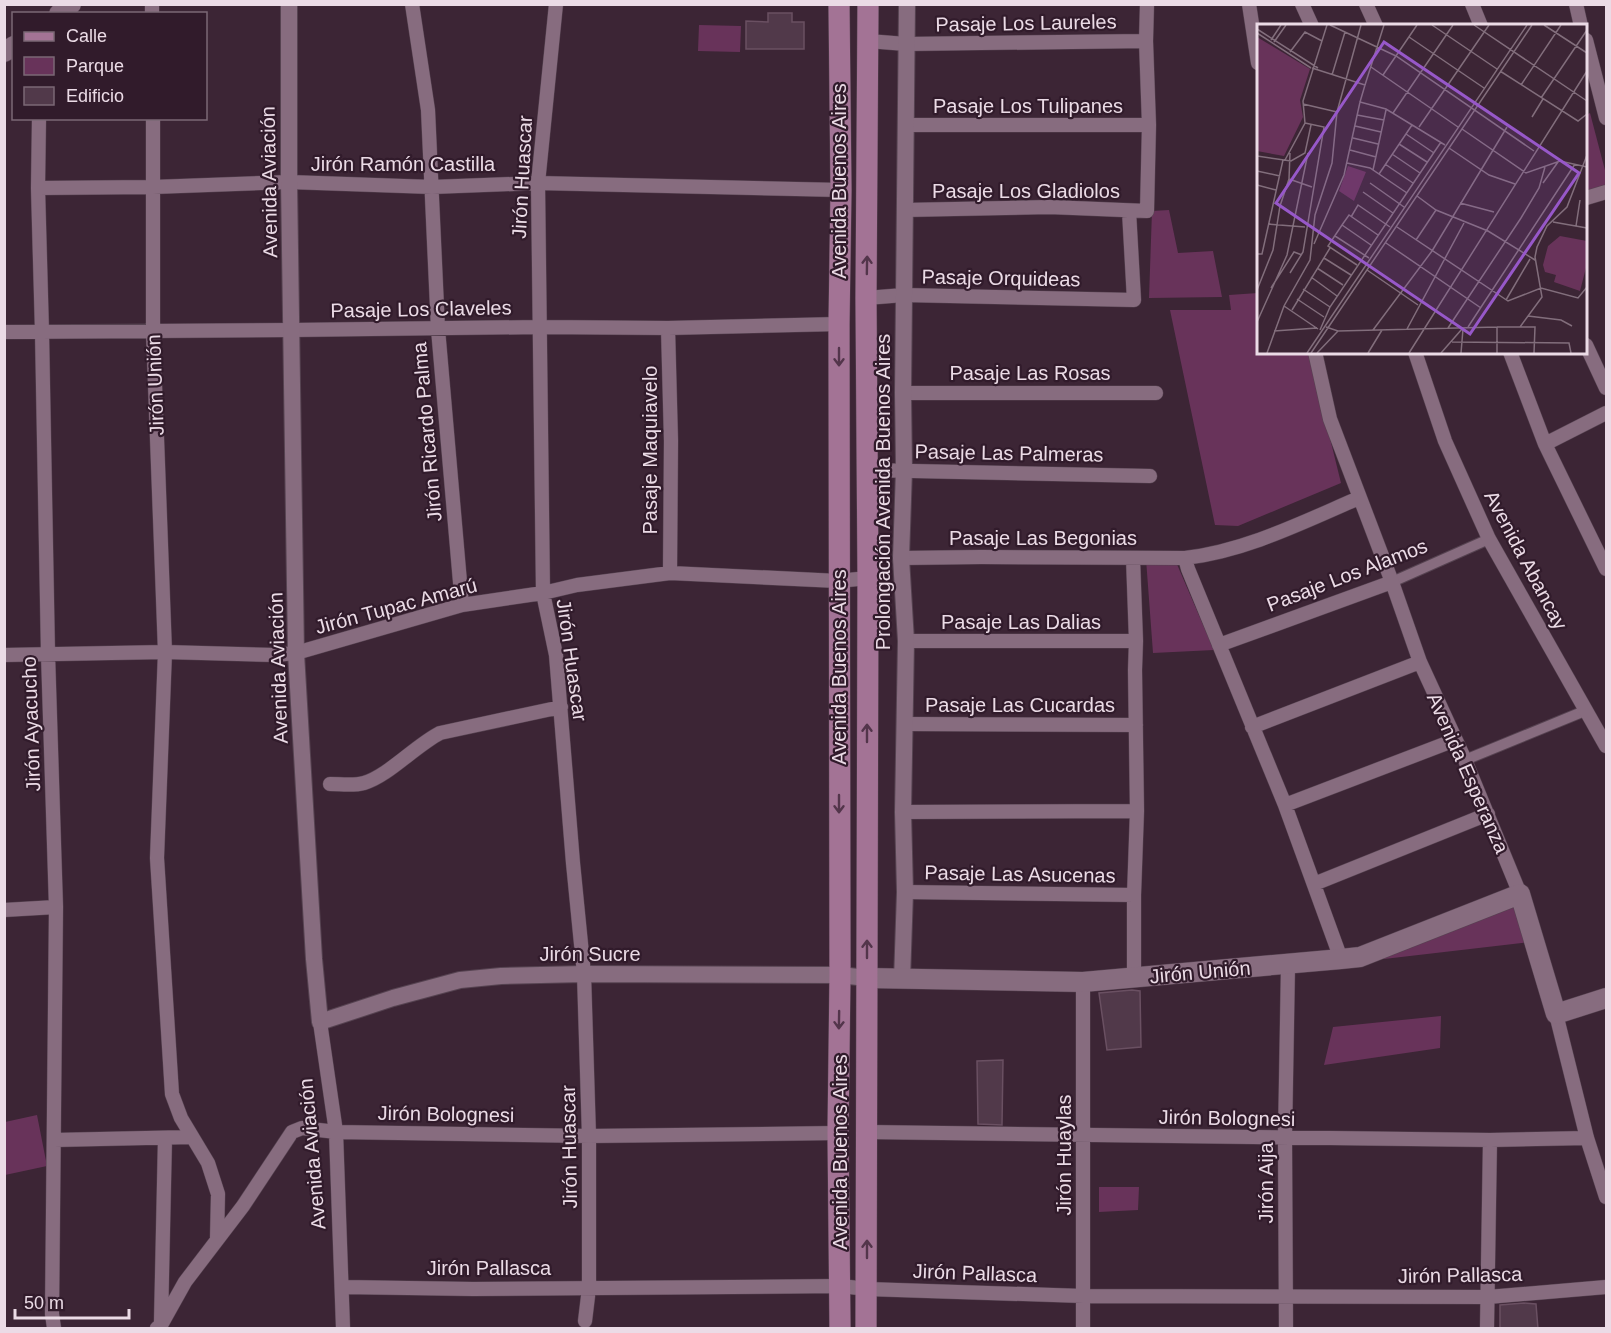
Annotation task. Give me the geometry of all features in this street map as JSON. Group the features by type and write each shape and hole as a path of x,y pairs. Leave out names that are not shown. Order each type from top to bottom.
{"main road":[{"name":"Avenida Buenos Aires","path":"839,4 841,190 838,580 840,1329"},
{"name":"Avenida Buenos Aires","path":"866,1329 868,4"},
{"name":"Jirón Unión","path":"867,978 1083,982 1360,957 1520,894"},
{"name":"Avenida Esperanza","path":"1520,894 1556,1014"},
{"path":"1556,1014 1606,998"}],"street":[{"name":"Avenida Aviación","path":"290,4 289,182 296,653 313,948 320,1022 336,1132 343,1329"},
{"name":"Jirón Ricardo Palma","path":"412,4 428,110 438,329 462,605"},
{"name":"Jirón Huascar","path":"556,4 538,183 543,593 556,655 573,863 585,974 589,1136 589,1288 585,1321"},
{"name":"Prolongación Avenida Buenos Aires","path":"902,980 906,892 903,812 906,641 901,558 904,470 907,4"},
{"path":"1147,4 1149,125"},
{"path":"1249,4 1257,56"},
{"path":"1302,4 1311,24"},
{"path":"1366,4 1375,24"},
{"path":"1472,4 1480,24"},
{"path":"1576,4 1581,24"},
{"name":"Pasaje Los Laureles","path":"868,41 906,44 1146,41"},
{"path":"1587,44 1606,118"},
{"name":"Jirón Ayacucho","path":"39,120 38,188 48,654 56,907 52,1302 54,1329"},
{"name":"Jirón Unión","path":"153,120 153,331 165,652 157,858 172,1094 181,1118 208,1163 218,1194 217,1239"},
{"name":"Pasaje Los Tulipanes","path":"906,125 1149,125"},
{"name":"Pasaje Los Gladiolos","path":"904,210 1049,207 1147,211 1149,125"},
{"name":"Jirón Ramón Castilla","path":"38,188 289,182 432,187 538,183 841,190"},
{"path":"1587,198 1606,192"},
{"name":"Pasaje Orquideas","path":"866,298 904,295 1134,300 1129,211"},
{"name":"Pasaje Los Claveles","path":"4,332 668,328 839,324"},
{"name":"Pasaje Maquiavelo","path":"668,328 671,441 670,573"},
{"path":"1587,347 1606,388"},
{"name":"Avenida Esperanza","path":"1315,354 1330,419 1420,662 1465,760 1520,894"},
{"name":"Avenida Abancay","path":"1416,354 1446,441 1488,539 1606,746"},
{"path":"1511,354 1545,444 1606,569"},
{"name":"Pasaje Las Rosas","path":"903,393 1156,393"},
{"path":"1545,444 1606,412"},
{"name":"Pasaje Las Palmeras","path":"867,470 1150,476"},
{"name":"Pasaje Las Begonias","path":"901,558 981,556 1185,558 1210,555 1252,543 1359,498"},
{"name":"Pasaje Los Alamos","path":"1219,645 1392,582 1488,539"},
{"path":"1133,558 1137,811 1134,977"},
{"path":"1185,558 1285,805 1341,959"},
{"name":"Jirón Tupac Amarú","path":"4,655 165,652 275,655 296,653 462,605 543,593 577,585 670,573 838,580 868,578"},
{"name":"Pasaje Las Dalias","path":"906,641 1136,641"},
{"path":"1252,727 1420,662"},
{"path":"330,784 364,783 385,772 427,740 440,733 561,707"},
{"path":"1465,760 1587,710"},
{"name":"Pasaje Las Cucardas","path":"904,724 1136,725"},
{"path":"1285,805 1455,740"},
{"path":"903,812 1137,811"},
{"path":"1314,884 1488,814"},
{"name":"Pasaje Las Asucenas","path":"906,892 1134,895"},
{"path":"4,910 56,907"},
{"name":"Jirón Aija","path":"1286,1329 1285,1138 1288,964"},
{"name":"Jirón Sucre","path":"320,1022 393,998 460,980 501,976 840,975 867,978"},
{"name":"Jirón Huaylas","path":"1083,982 1083,1329"},
{"name":"Avenida Esperanza","path":"1556,1014 1587,1138 1606,1197"},
{"name":"Jirón Bolognesi","path":"159,1327 186,1282 243,1206 292,1132 302,1128 336,1132 589,1136 838,1133"},
{"name":"Jirón Bolognesi","path":"867,1131 1083,1136 1490,1140 1587,1138"},
{"path":"54,1140 192,1137"},
{"path":"159,1327 165,1138"},
{"path":"1487,1329 1490,1140"},
{"name":"Jirón Pallasca","path":"343,1287 473,1289 841,1286 867,1289 1083,1296 1488,1297 1606,1287"}],"green space":[{"path":"699,25 741,26 740,52 698,51"},
{"path":"1590,113 1606,174 1606,185 1587,191 1587,114"},
{"path":"1169,210 1178,253 1213,251 1222,297 1149,298 1152,211"},
{"path":"1257,293 1257,354 1309,354 1341,483 1238,526 1215,525 1170,310 1231,310 1229,295"},
{"path":"1146,559 1176,562 1214,650 1153,653"},
{"path":"1519,902 1531,942 1384,959 1382,952"},
{"path":"1441,1016 1440,1048 1324,1065 1333,1027"},
{"path":"37,1115 47,1166 5,1175 5,1122"},
{"path":"1099,1187 1139,1187 1138,1210 1099,1212"}],"building":[{"path":"768,13 792,13 792,22 804,22 804,49 746,49 746,21 768,22"},
{"path":"1140,991 1141,1047 1107,1050 1099,993"},
{"path":"1003,1060 1002,1125 978,1124 977,1061"},
{"path":"1536,1304 1538,1329 1500,1329 1500,1305"}]}
